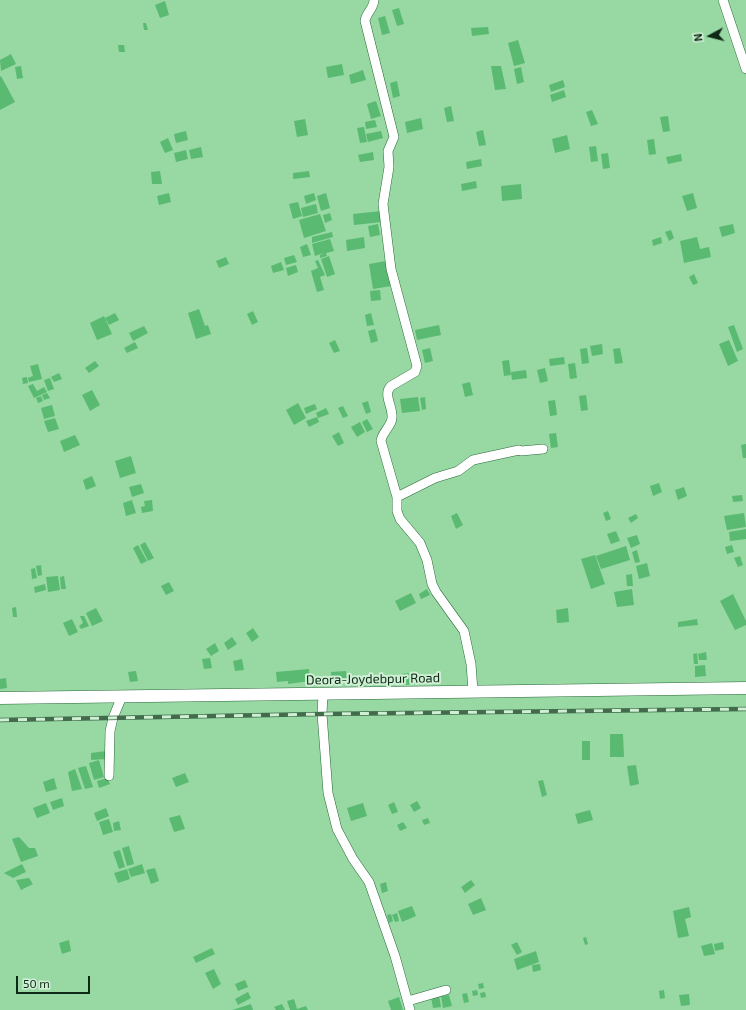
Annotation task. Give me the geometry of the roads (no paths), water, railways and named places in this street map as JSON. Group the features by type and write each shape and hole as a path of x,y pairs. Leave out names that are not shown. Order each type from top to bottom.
{"street":[{"path":"374,0 374,4 366,16 365,21 394,137 388,151 389,167 383,204 391,270 417,366 415,372 391,386 387,393 392,419 381,441 397,497 397,511 400,519 420,543 425,552 434,589 464,631 471,664 473,691"},
{"path":"723,0 746,69"},
{"path":"397,497 435,478 458,471 476,458 519,450 543,449"},
{"name":"Deora-Joydebpur Road","path":"0,698 746,688"},
{"path":"323,694 322,714 328,793 337,829 353,859 368,882 383,920 409,1005 446,990"},
{"path":"108,776 110,731 113,718 122,696"}],"railway":[{"path":"0,720 322,714 746,709"}]}
